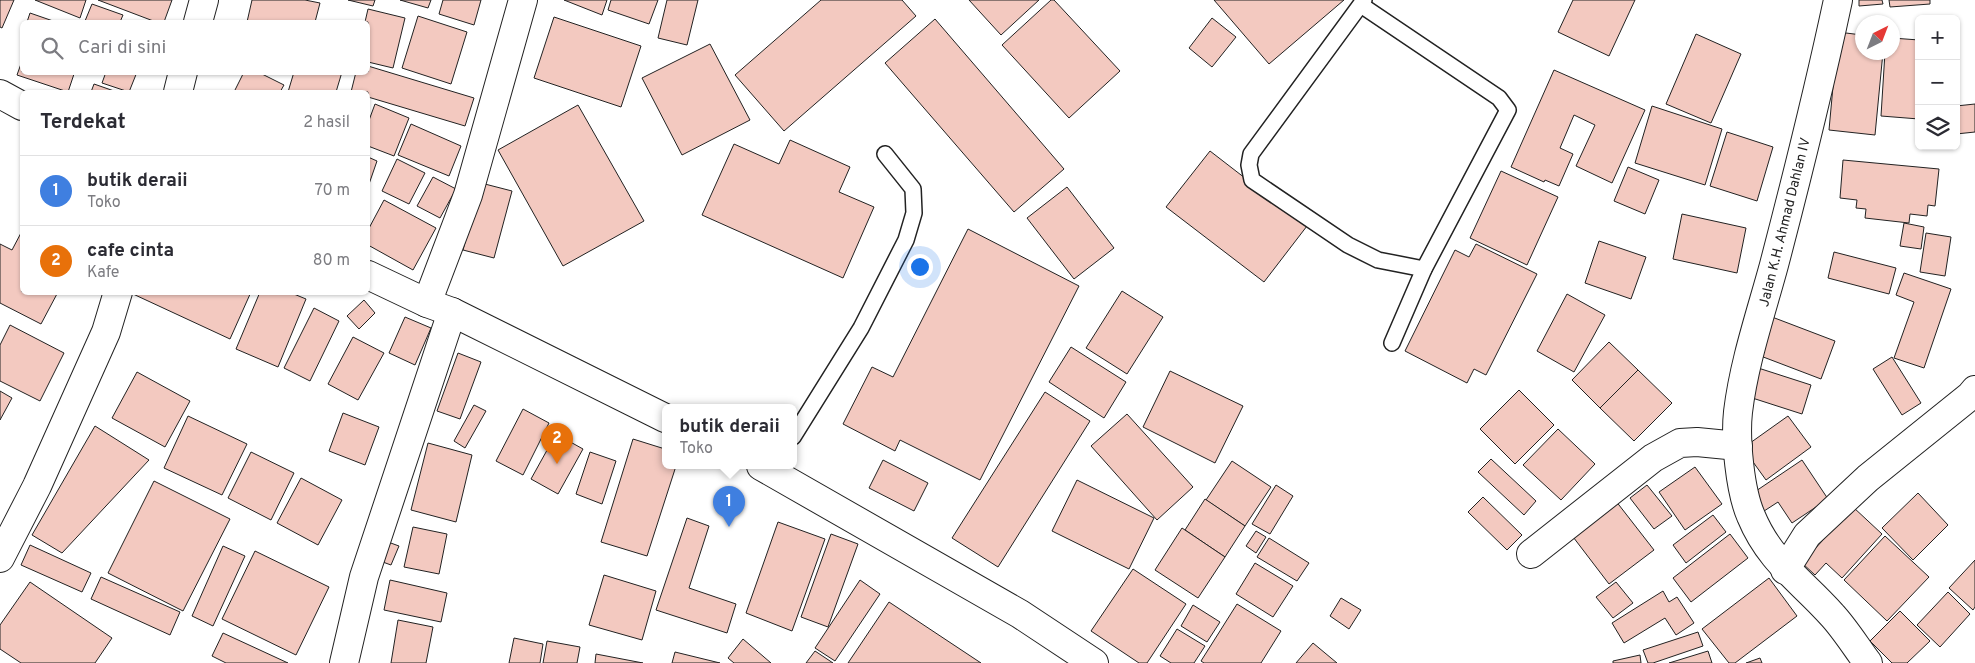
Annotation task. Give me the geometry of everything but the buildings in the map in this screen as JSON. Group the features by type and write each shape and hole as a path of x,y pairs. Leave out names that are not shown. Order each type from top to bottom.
{"street":[{"path":"199,20 204,0"},
{"path":"344,663 364,577 440,307 468,195 523,0"},
{"name":"Jalan K.H. Ahmad Dahlan IV","path":"1838,0 1825,62 1750,356 1738,412 1738,446 1742,482 1750,514 1763,542 1785,570 1832,615 1868,663"},
{"path":"178,90 182,75"},
{"path":"0,94 20,105"},
{"path":"370,276 440,307 662,417"},
{"path":"0,558 37,486 106,332 117,295"},
{"path":"1785,570 1807,535 1868,478 1975,390"},
{"path":"1531,554 1653,458 1680,443 1697,442 1738,446"},
{"path":"772,469 1020,614 1094,663"}],"lane":[{"path":"1392,344 1424,269 1508,110 1499,98 1362,2 1251,154 1249,165 1252,180 1356,248 1378,260 1424,269"},
{"path":"797,430 861,328 906,240 914,212 913,189 885,154"}],"place":[{"name":"cafe cinta","path":"557,464"},
{"name":"butik deraii","path":"729,527"}]}
